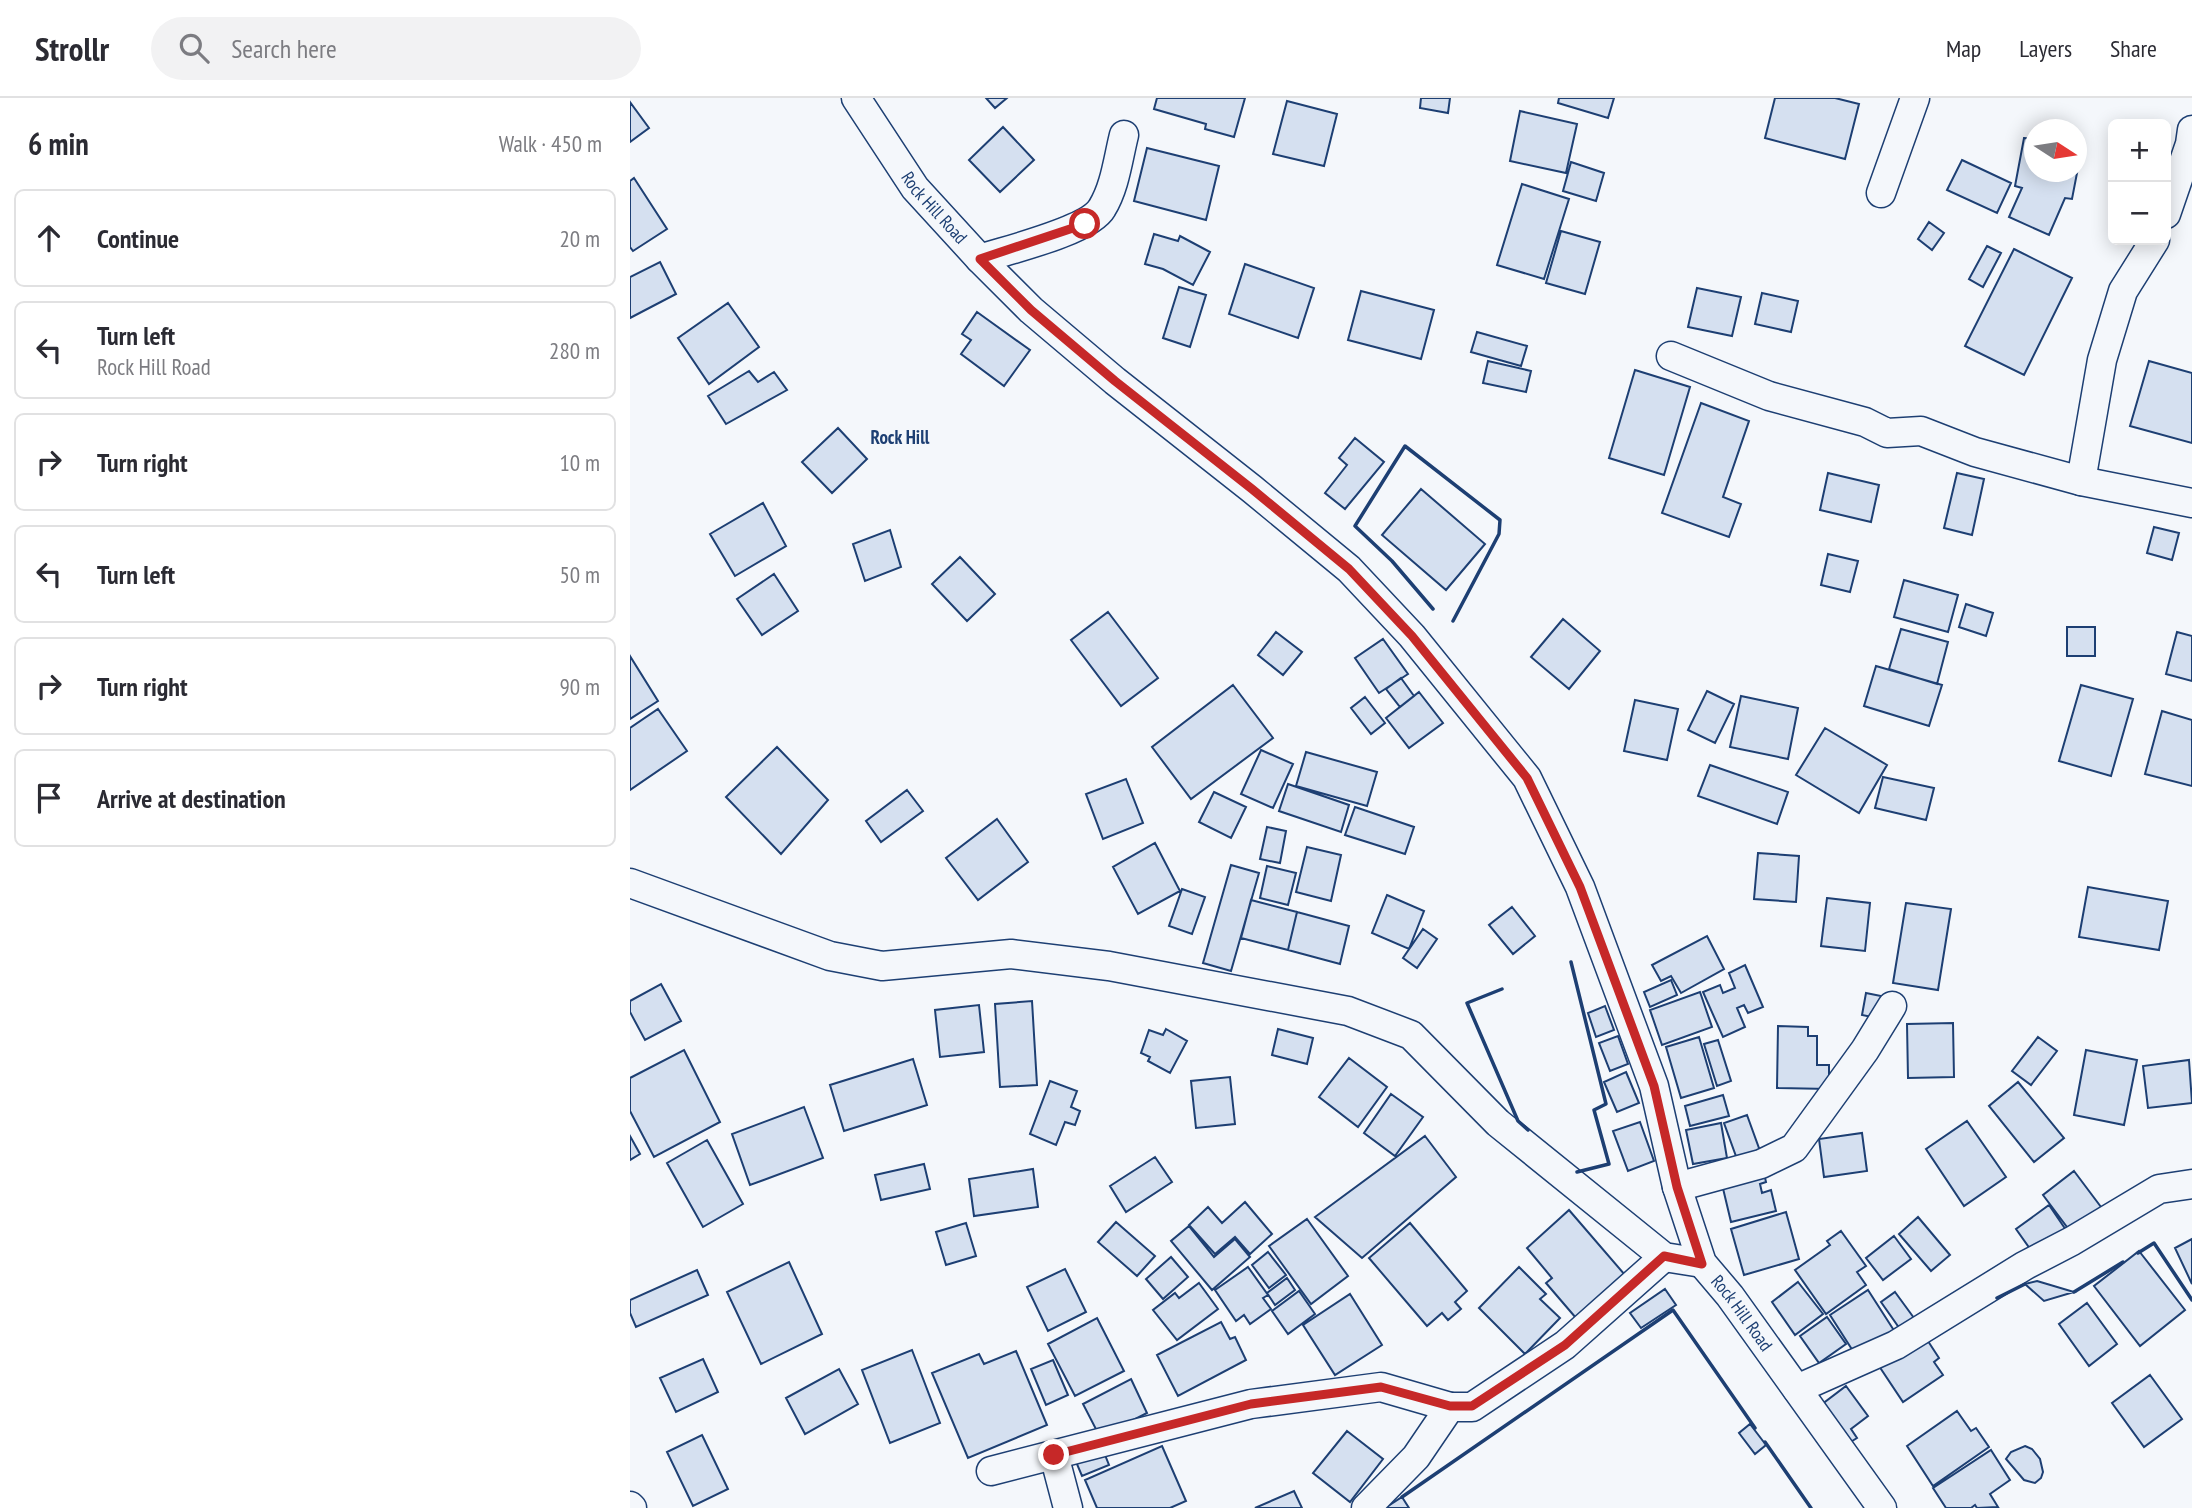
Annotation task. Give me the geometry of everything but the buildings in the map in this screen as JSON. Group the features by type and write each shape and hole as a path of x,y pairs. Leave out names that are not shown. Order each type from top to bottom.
{"street":[{"name":"Rock Hill Road","path":"856,98 915,188 980,259 1031,310 1115,381 1349,569 1412,636 1527,778 1580,887 1654,1086 1677,1187 1702,1264 1730,1296 1882,1508"},
{"path":"1881,193 1915,98"},
{"path":"2171,199 2190,144 2192,130"},
{"path":"980,259 1085,224 1102,209 1124,135"},
{"path":"2081,481 2102,360 2123,291 2152,245"},
{"path":"1671,356 1769,396 1865,422 1887,433 1921,431 1975,452 2081,481 2192,503"},
{"path":"630,883 830,956 882,966 1011,954 1109,966 1348,1012 1411,1035 1498,1123 1664,1256 1702,1264"},
{"path":"1677,1187 1761,1164 1794,1148 1865,1050 1892,1006"},
{"path":"1797,1390 1896,1345 2024,1266 2160,1189 2192,1184"},
{"path":"991,1471 1251,1404 1381,1387 1450,1406 1472,1406 1565,1345 1664,1256"},
{"path":"1366,1508 1416,1457 1450,1406"},
{"path":"1054,1455 1068,1508"}],"wall":[{"path":"1433,609 1392,561 1355,526 1405,446 1500,520 1499,534 1453,621"},
{"path":"1571,962 1606,1104 1594,1110 1609,1164 1577,1172"},
{"path":"1502,989 1467,1003 1518,1121 1528,1130"},
{"path":"2138,1253 2154,1243 2192,1300"},
{"path":"2074,1292 2123,1262"},
{"path":"1997,1298 2025,1284"},
{"path":"1402,1497 1673,1310 1755,1428"},
{"path":"1765,1442 1811,1508"}],"district":[{"name":"Rock Hill","path":"900,437"}],"route":[{"path":"1054,1455 1251,1404 1381,1387 1450,1406 1472,1406 1565,1345 1664,1256 1702,1264 1677,1187 1654,1086 1580,887 1527,778 1412,636 1349,569 1115,381 1031,310 980,259 1085,224"}]}
